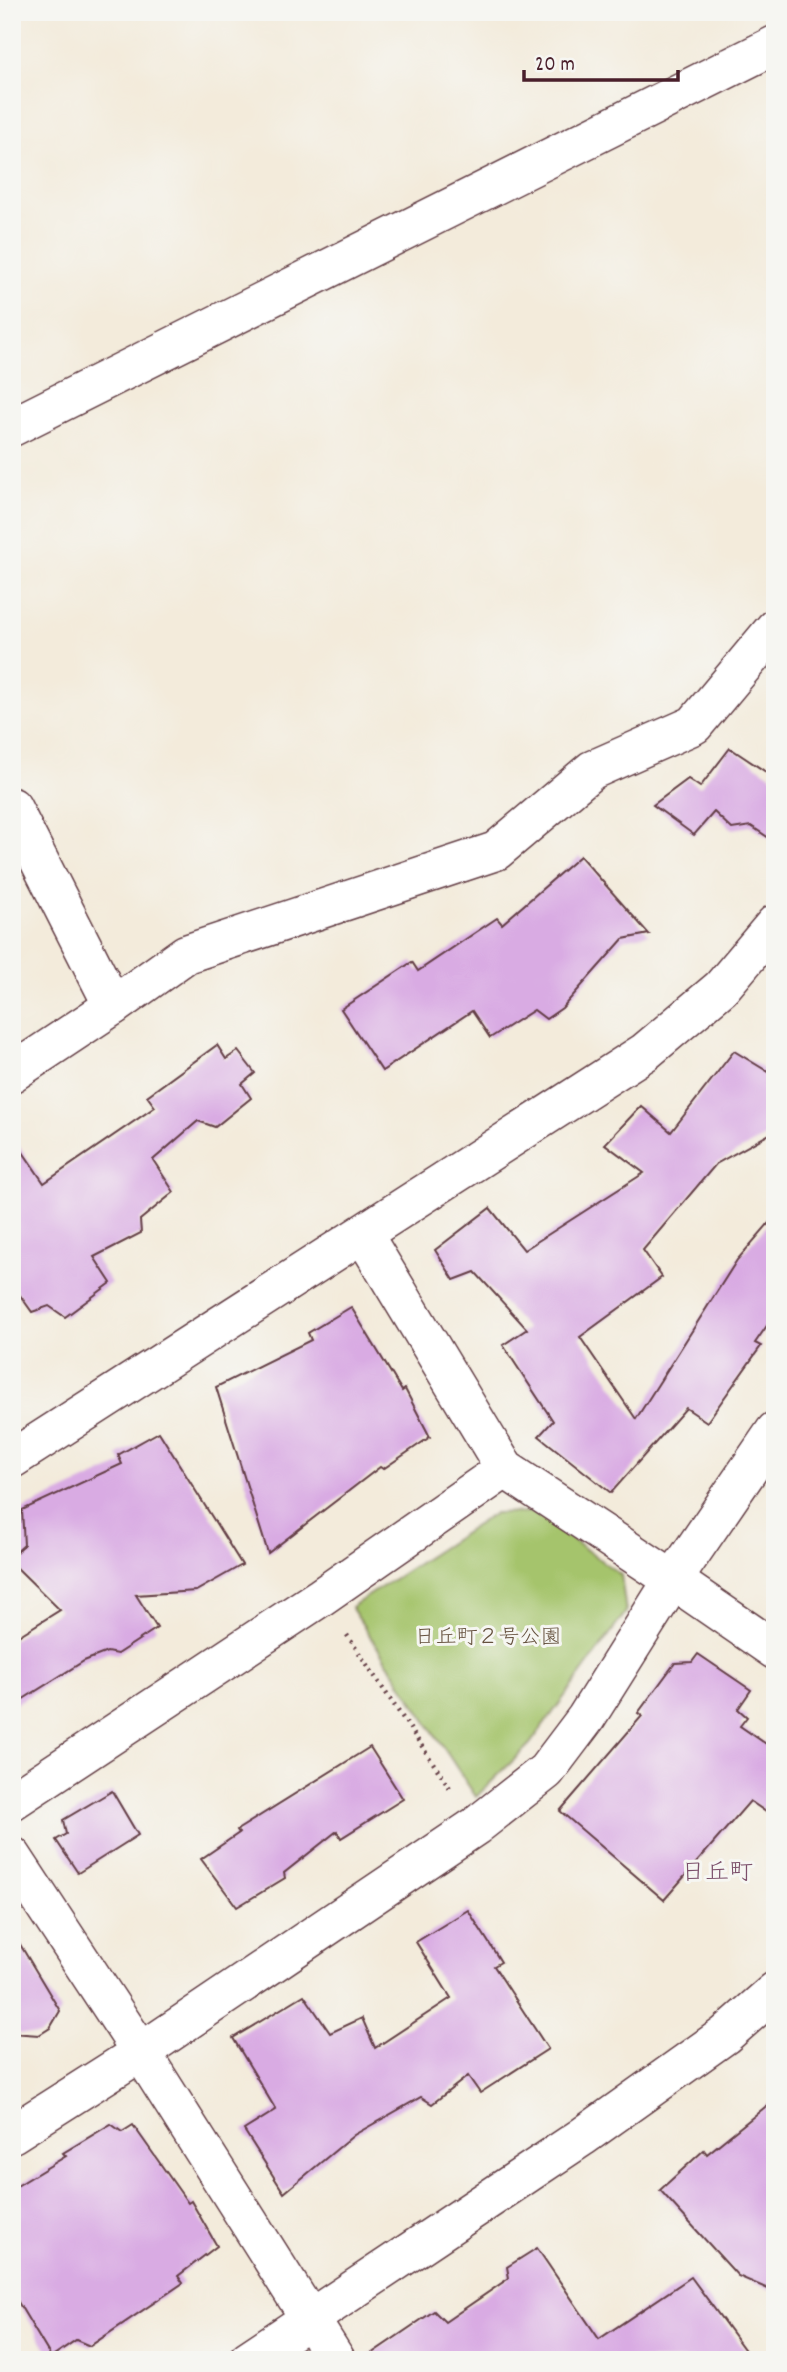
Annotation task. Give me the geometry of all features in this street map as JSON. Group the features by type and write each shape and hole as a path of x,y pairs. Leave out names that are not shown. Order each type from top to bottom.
{"street":[{"path":"12,427 775,45"},
{"path":"12,1073 186,954 496,851 592,770 694,725 775,628"},
{"path":"12,807 113,1006"},
{"path":"12,1459 645,1052 721,988 775,924"},
{"path":"363,1234 505,1469 775,1650"},
{"path":"12,2134 141,2052 476,1826 546,1771 586,1718 673,1580 775,1432"},
{"path":"12,1801 321,1597 505,1469"},
{"path":"12,1856 141,2052 336,2360"},
{"path":"248,2360 582,2137 724,2035 775,1991"}],"path":[{"path":"321,1597 476,1826"}],"green space":[{"name":"日丘町２号公園","path":"534,1512 621,1575 626,1612 530,1744 476,1797 351,1607 495,1513"}],"building":[{"path":"730,748 775,778 775,842 751,826 732,829 714,812 694,835 653,805 688,779 700,787"},
{"path":"580,856 649,934 623,939 562,1008 546,1019 534,1010 490,1038 472,1011 382,1071 341,1009 412,962 418,971 497,918 502,924"},
{"path":"217,1045 226,1059 238,1051 255,1073 242,1084 251,1098 215,1127 198,1121 153,1160 174,1192 140,1220 141,1233 94,1257 111,1283 65,1317 49,1306 32,1312 12,1284 12,1136 44,1183 155,1107 147,1096"},
{"path":"734,1051 775,1076 775,1131 716,1164 643,1250 662,1277 580,1337 636,1419 737,1260 775,1216 775,1314 755,1343 761,1346 707,1422 686,1408 611,1493 539,1436 553,1421 503,1345 527,1329 475,1272 454,1280 435,1250 490,1208 524,1250 644,1173 605,1144 641,1106 671,1132"},
{"path":"351,1307 402,1391 405,1389 430,1437 383,1469 380,1467 268,1553 216,1387 311,1340 308,1333"},
{"path":"159,1432 242,1565 196,1591 136,1595 157,1628 117,1654 107,1652 84,1661 12,1706 12,1640 60,1610 12,1563 12,1556 24,1545 22,1510 122,1464 118,1455"},
{"path":"698,1654 751,1690 738,1709 747,1717 740,1726 775,1750 775,1818 750,1801 664,1900 560,1811 642,1716 638,1713 675,1663 692,1662"},
{"path":"370,1747 403,1799 341,1838 337,1831 284,1873 285,1878 237,1907 201,1859 239,1833 237,1830"},
{"path":"112,1791 138,1835 78,1873 56,1840 66,1834 63,1820"},
{"path":"468,1910 501,1962 494,1966 548,2049 480,2093 468,2076 432,2104 421,2097 354,2135 284,2193 244,2130 276,2110 233,2038 304,1995 330,2033 362,2018 375,2048 451,1998 416,1942"},
{"path":"12,1931 60,2011 50,2028 39,2035 12,2033"},
{"path":"775,2099 775,2292 738,2276 660,2190 704,2150 707,2154"},
{"path":"111,2124 122,2132 133,2125 188,2203 191,2201 217,2246 178,2276 183,2283 90,2346 76,2340 51,2357 12,2292 12,2189 66,2156 63,2153"},
{"path":"537,2248 599,2339 691,2277 752,2360 362,2360 434,2311 445,2322 509,2278 507,2267"}],"district":[{"name":"日丘町","path":"717,1871"}]}
